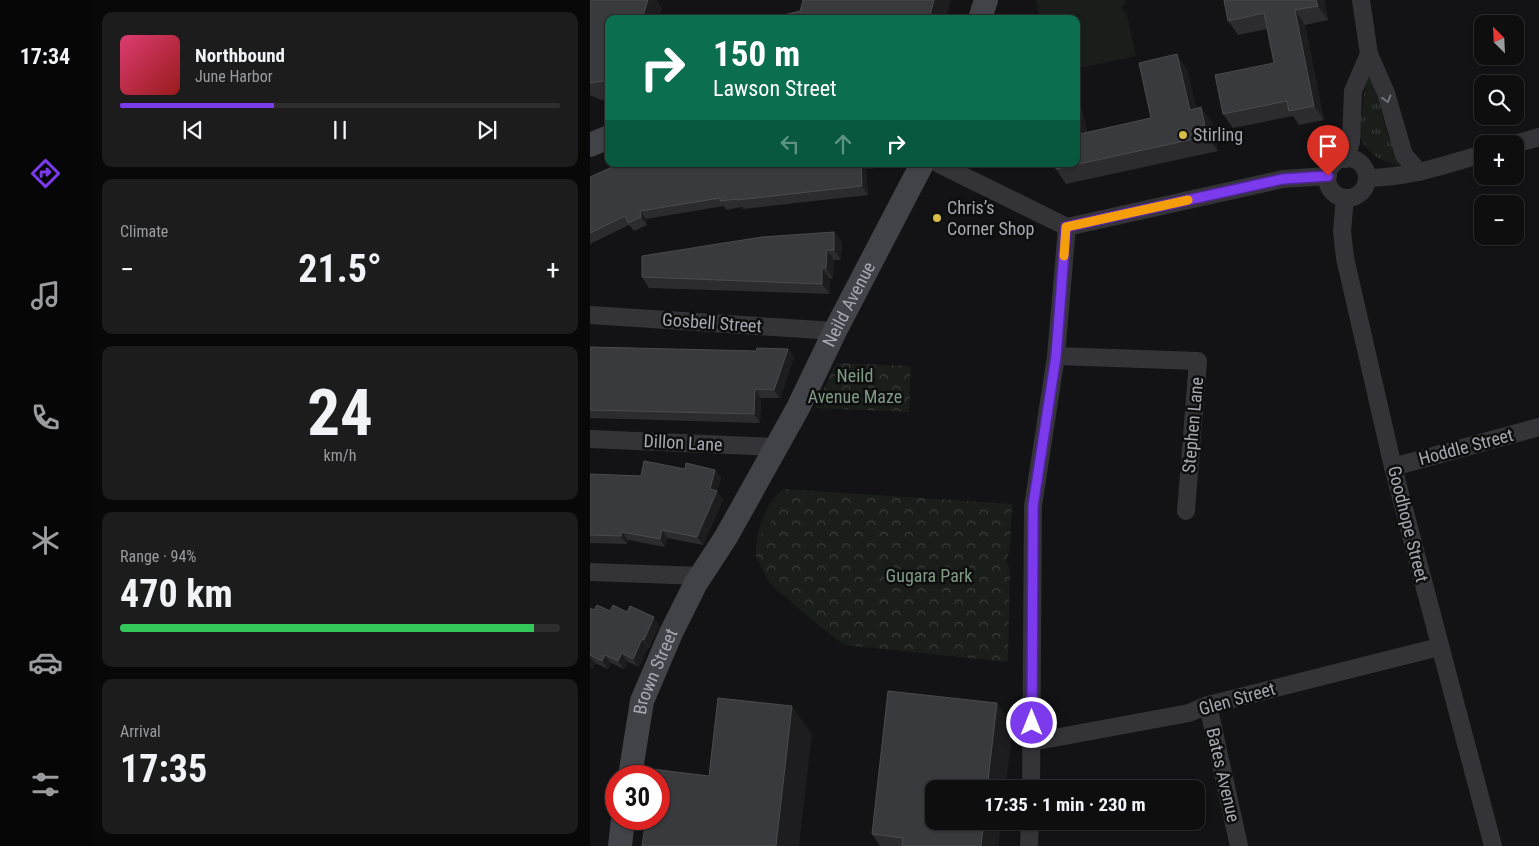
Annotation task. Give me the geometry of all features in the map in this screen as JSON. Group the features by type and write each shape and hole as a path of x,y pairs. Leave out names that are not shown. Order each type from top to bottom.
{"street":[{"path":"981,15 986,0"},
{"path":"1361,0 1369,54 1386,94 1404,155 1420,172"},
{"path":"1345,159 1351,142 1353,91 1369,54"},
{"path":"1524,141 1539,137"},
{"path":"590,144 605,138"},
{"path":"1367,178 1394,178 1474,156"},
{"path":"1345,159 1358,162 1363,166 1367,178 1366,184 1360,193 1350,198 1345,198 1334,193 1328,182 1328,176 1333,164 1345,159"},
{"name":"Neild Avenue","path":"701,576 726,537 798,408 835,331 920,167"},
{"path":"945,167 1066,227 1283,179 1328,176"},
{"name":"Goodhope Street","path":"1345,198 1342,231 1345,258 1393,467 1493,846"},
{"path":"1031,780 1033,506 1056,356 1066,227"},
{"name":"Gosbell Street","path":"590,315 835,331"},
{"name":"Stephen Lane","path":"1056,356 1198,361 1186,511"},
{"name":"Hoddle Street","path":"1393,467 1539,427"},
{"name":"Dillon Lane","path":"590,438 775,447"},
{"path":"590,572 701,576"},
{"name":"Brown Street","path":"632,765 642,701 670,633 701,576"},
{"name":"Glen Street","path":"1032,742 1189,713 1208,705 1439,647"},
{"name":"Bates Avenue","path":"1208,705 1239,846"},
{"path":"620,846 622,830"},
{"path":"1029,846 1030,830"}],"green space":[{"path":"1036,0 1125,0 1126,5 1122,6 1123,12 1126,11 1136,56 1080,68 1080,15 1039,15"},
{"path":"1370,71 1389,138 1401,163 1397,165 1374,155 1366,147 1359,135 1367,72"},
{"name":"Neild Avenue Maze","path":"836,363 911,366 909,412 815,408"},
{"name":"Gugara Park","path":"784,489 1012,504 1010,550 1006,561 1010,569 1008,662 844,645 769,583 756,556 756,543 778,511"},
{"path":"784,489 778,511 756,543 759,529 769,505"}],"building":[{"path":"590,0 648,0 643,15 605,15 605,81 590,83"},
{"path":"803,0 934,0 930,15 784,15 800,11"},
{"path":"1224,0 1316,0 1318,6 1295,10 1314,106 1289,111 1287,101 1223,114 1215,75 1274,63 1264,13 1228,21"},
{"path":"1177,54 1190,110 1201,107 1207,136 1080,164 1080,134 1151,118 1139,63"},
{"path":"612,167 861,167 862,186 737,200 720,201 720,198 640,211 641,217 628,223 625,216 590,233 590,177"},
{"path":"834,232 834,250 827,250 826,268 822,268 822,284 642,277 642,256 762,237"},
{"path":"590,347 756,351 757,348 788,349 774,390 755,389 754,414 590,410"},
{"path":"644,461 685,469 686,463 715,470 710,489 717,491 697,537 662,530 660,539 622,532 621,536 590,535 590,474 641,476"},
{"path":"597,605 610,611 613,605 627,612 630,606 654,617 633,659 622,653 618,661 605,655 602,661 590,655 590,608 594,610"},
{"path":"888,691 997,703 988,780 925,780 925,830 983,830 981,846 902,846 903,838 872,834"},
{"path":"718,698 792,706 776,846 642,846 644,830 670,830 670,771 709,776"}],"slow traffic":[{"path":"1064,256 1066,227 1188,200"}],"place":[{"name":"Stirling","path":"1183,135"},
{"name":"Chris’s Corner Shop","path":"937,218"}],"route":[{"path":"1032,723 1033,506 1056,356 1066,227 1283,179 1328,176"}]}
